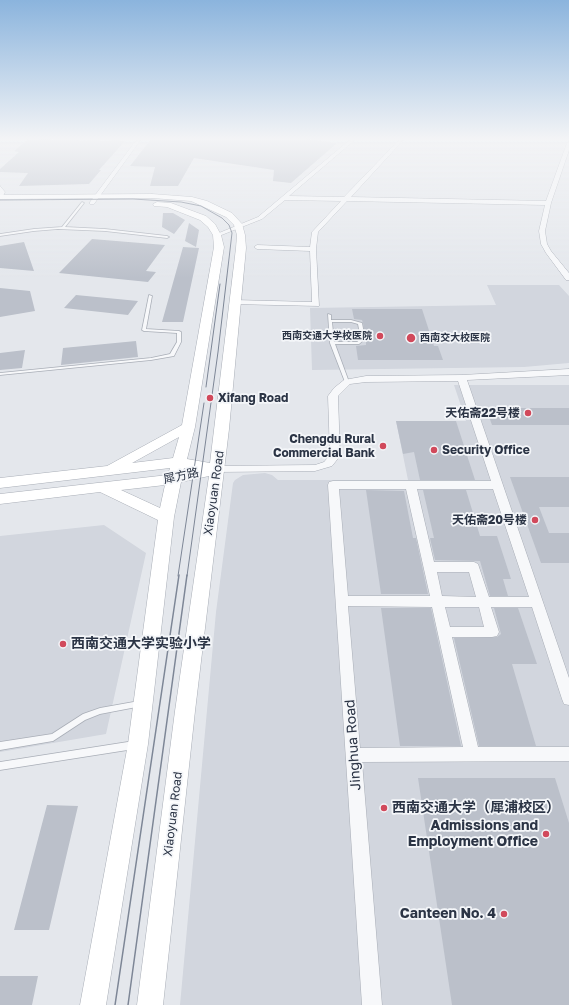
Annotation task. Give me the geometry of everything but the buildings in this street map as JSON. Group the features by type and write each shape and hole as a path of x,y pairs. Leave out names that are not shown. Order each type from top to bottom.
{"street":[{"path":"90,201 103,185"},
{"path":"217,235 260,218 300,185"},
{"path":"234,302 316,304 313,249 315,232 359,185"},
{"path":"554,185 542,223 544,244 555,262 569,278"},
{"path":"0,188 2,192 0,197 168,205 187,210 203,218 212,226 217,235 219,247 188,427 178,462 166,518 138,744 93,1005"},
{"path":"0,204 90,201 152,196 192,200 219,209 229,215 239,227"},
{"path":"284,198 548,203"},
{"name":"Xiaoyuan Road","path":"150,1005 184,719 222,429 234,302 241,248 241,234 239,227"},
{"path":"257,247 313,249"},
{"path":"217,469 315,468 328,464 335,456 333,396 337,390 347,382 366,379 462,378 569,372"},
{"path":"462,378 569,699"},
{"path":"107,471 188,427"},
{"name":"犀方路","path":"0,483 178,462 217,469"},
{"name":"犀方路","path":"0,498 174,479 217,469"},
{"name":"Jinghua Road","path":"372,1005 333,485 411,486"},
{"path":"472,755 411,486 498,485"},
{"path":"102,488 166,518"},
{"path":"430,567 474,567 492,632 444,632"},
{"path":"342,601 537,602"},
{"path":"354,755 569,754"}],"lane":[{"path":"63,228 90,201"},
{"path":"0,235 34,230 63,228 105,230 167,236"},
{"path":"0,374 151,359 172,355 179,342 179,332 144,330 150,296"},
{"path":"329,315 332,343 347,382"},
{"path":"330,320 360,323 363,339 358,343 332,343"},
{"path":"0,746 53,737 89,715 100,711 144,703"},
{"path":"0,766 138,744"}],"shaded area":[{"name":"西南交大校医院","path":"487,285 559,285 569,296 569,363 524,367 312,370 310,308 496,305"},
{"name":"西南交通大学（犀浦校区）","path":"454,385 569,385 569,1005 180,1005 216,612 233,483 243,475 265,473 272,475 278,480 408,480 396,421 466,421"},
{"name":"西南交通大学实验小学","path":"104,525 146,553 106,734 0,752 0,536"}],"tram line":[{"path":"0,200 133,199 181,202 201,206 222,218 229,225 232,233 218,352 187,576"},
{"path":"206,387 220,284"},
{"path":"178,576 204,403"},
{"path":"115,1005 179,575"},
{"path":"128,1005 187,575"}],"place":[{"name":"西南交通大学校医院","path":"380,336"},
{"name":"西南交大校医院","path":"411,338"},
{"name":"Xifang Road","path":"210,398"},
{"name":"天佑斋22号楼","path":"528,413"},
{"name":"Chengdu Rural Commercial Bank","path":"383,446"},
{"name":"Security Office","path":"434,450"},
{"name":"天佑斋20号楼","path":"535,520"},
{"name":"西南交通大学实验小学","path":"63,644"},
{"name":"西南交通大学（犀浦校区）","path":"384,808"},
{"name":"Admissions and Employment Office","path":"546,834"},
{"name":"Canteen No. 4","path":"504,914"}]}
